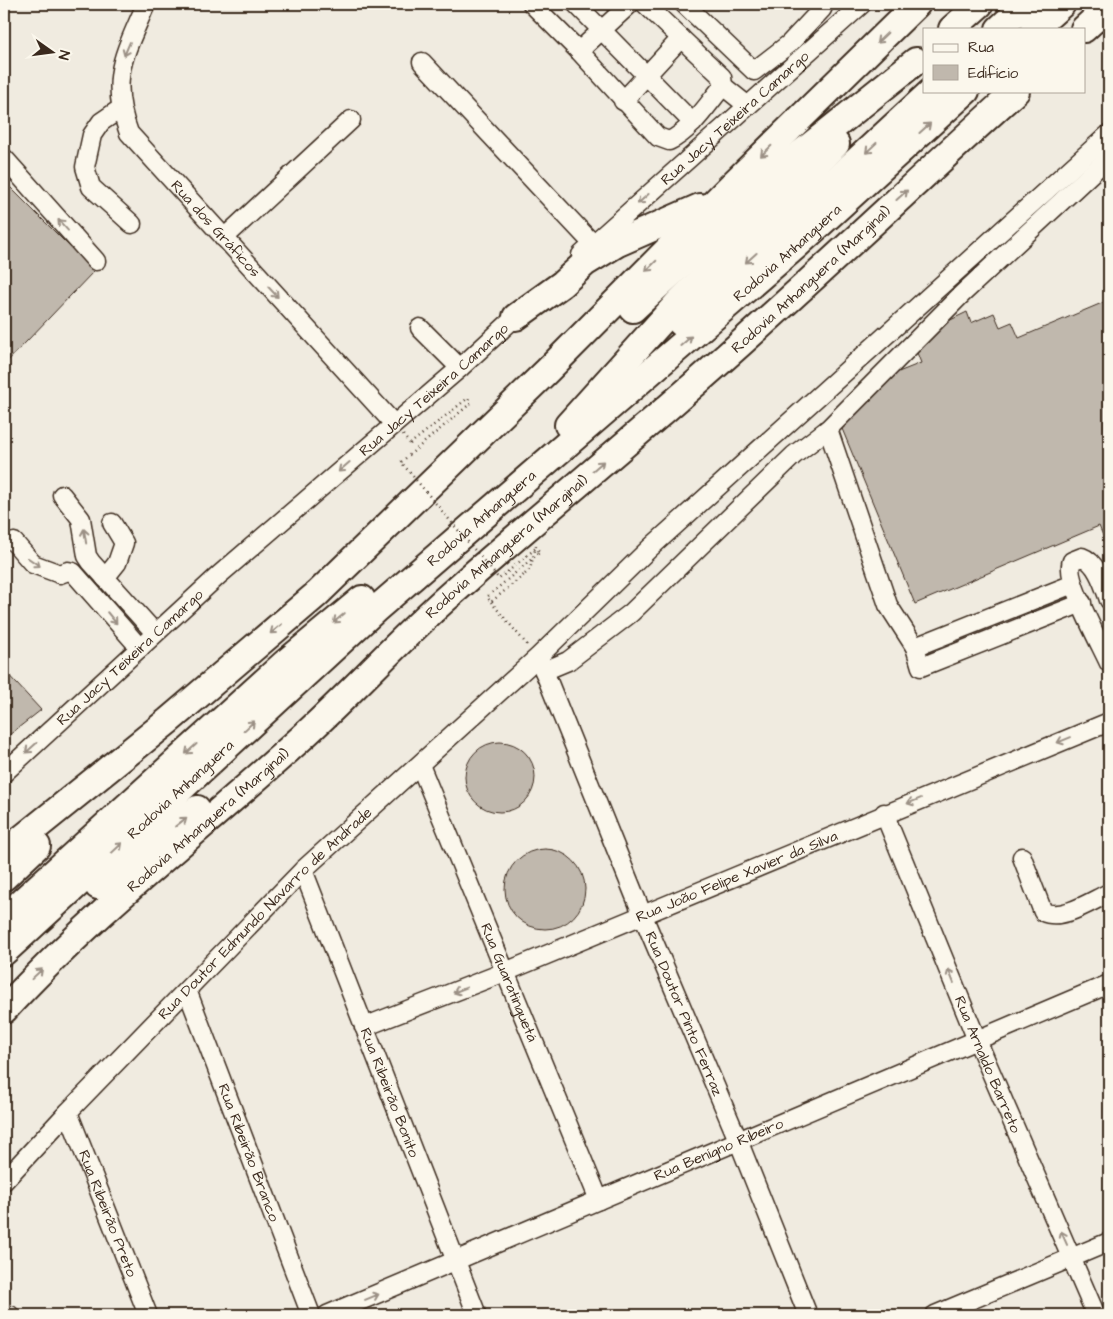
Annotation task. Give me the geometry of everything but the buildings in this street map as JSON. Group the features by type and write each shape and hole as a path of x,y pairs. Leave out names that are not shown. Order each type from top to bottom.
{"highway":[{"path":"4,853 168,721 291,617 547,371 730,187 917,4"},
{"path":"953,28 980,4"},
{"path":"1001,28 1026,4"},
{"path":"1035,28 1062,4"},
{"path":"1085,28 1109,6"},
{"path":"363,548 464,472 674,270 794,159 920,58"},
{"path":"565,427 678,304 920,58"},
{"name":"Rodovia Anhanguera","path":"4,918 285,663 565,427 931,92"},
{"name":"Rodovia Anhanguera","path":"4,952 374,610 796,246 965,92"},
{"name":"Rodovia Anhanguera (Marginal)","path":"4,1010 33,978 104,910 236,798 323,719 401,640 451,594 698,382 1015,92"},
{"path":"516,317 562,284 585,263 618,243 695,211 730,187"},
{"path":"4,958 186,817 401,640"},
{"path":"4,877 168,721"}],"street":[{"name":"Rua dos Gráficos","path":"146,4 122,61 119,84 120,109 129,133 394,424"},
{"path":"532,4 579,51 658,138 669,141 678,136 724,86"},
{"path":"576,4 602,28 692,122"},
{"path":"579,51 630,4"},
{"path":"645,4 722,77 724,86 748,106"},
{"path":"684,4 771,85"},
{"path":"754,71 789,44 822,9 824,4"},
{"name":"Rua Jacy Teixeira Camargo","path":"4,773 232,564 460,368 593,244 862,4"},
{"path":"623,101 681,38"},
{"path":"422,62 593,244"},
{"path":"120,109 101,122 92,135 85,167 91,186 132,224"},
{"path":"224,238 351,120"},
{"name":"Rua Doutor Edmundo Navarro de Andrade","path":"4,1181 68,1112 303,870 420,765 541,664 650,548 1109,134"},
{"path":"541,664 568,661 631,613 794,455 828,429 962,294 1109,157"},
{"path":"4,158 96,261"},
{"path":"420,328 460,368"},
{"path":"828,429 888,605 915,647 921,667 1082,604"},
{"path":"62,495 81,519 88,556 155,634"},
{"path":"105,578 117,562 124,543 112,523"},
{"path":"14,542 33,564 60,574 68,571 73,572 140,648"},
{"path":"1109,600 1096,570 1086,558 1077,558 1070,565 1073,584 1109,663"},
{"path":"915,647 1073,584"},
{"name":"Rua Doutor Pinto Ferraz","path":"541,664 642,916 738,1140 808,1315"},
{"name":"Rua João Felipe Xavier da Silva","path":"364,1027 506,972 884,813 1109,722"},
{"name":"Rua Guaratinguetá","path":"420,765 599,1200"},
{"name":"Rua Arnaldo Barreto","path":"884,813 977,1040 1096,1315"},
{"path":"1022,857 1043,912 1061,914 1109,893"},
{"name":"Rua Ribeirão Bonito","path":"303,870 455,1263 477,1315"},
{"name":"Rua Benígno Ribeiro","path":"327,1315 455,1263 738,1140 1109,984"},
{"name":"Rua Ribeirão Branco","path":"187,990 311,1315"},
{"name":"Rua Ribeirão Preto","path":"68,1112 148,1315"},
{"path":"935,1315 1073,1259 1109,1242"},
{"path":"4,1314 10,1315"}],"path":[{"path":"410,444 468,398 471,403 401,462 499,579 536,548 540,552 487,597 541,664"},
{"path":"491,602 525,574"}]}
